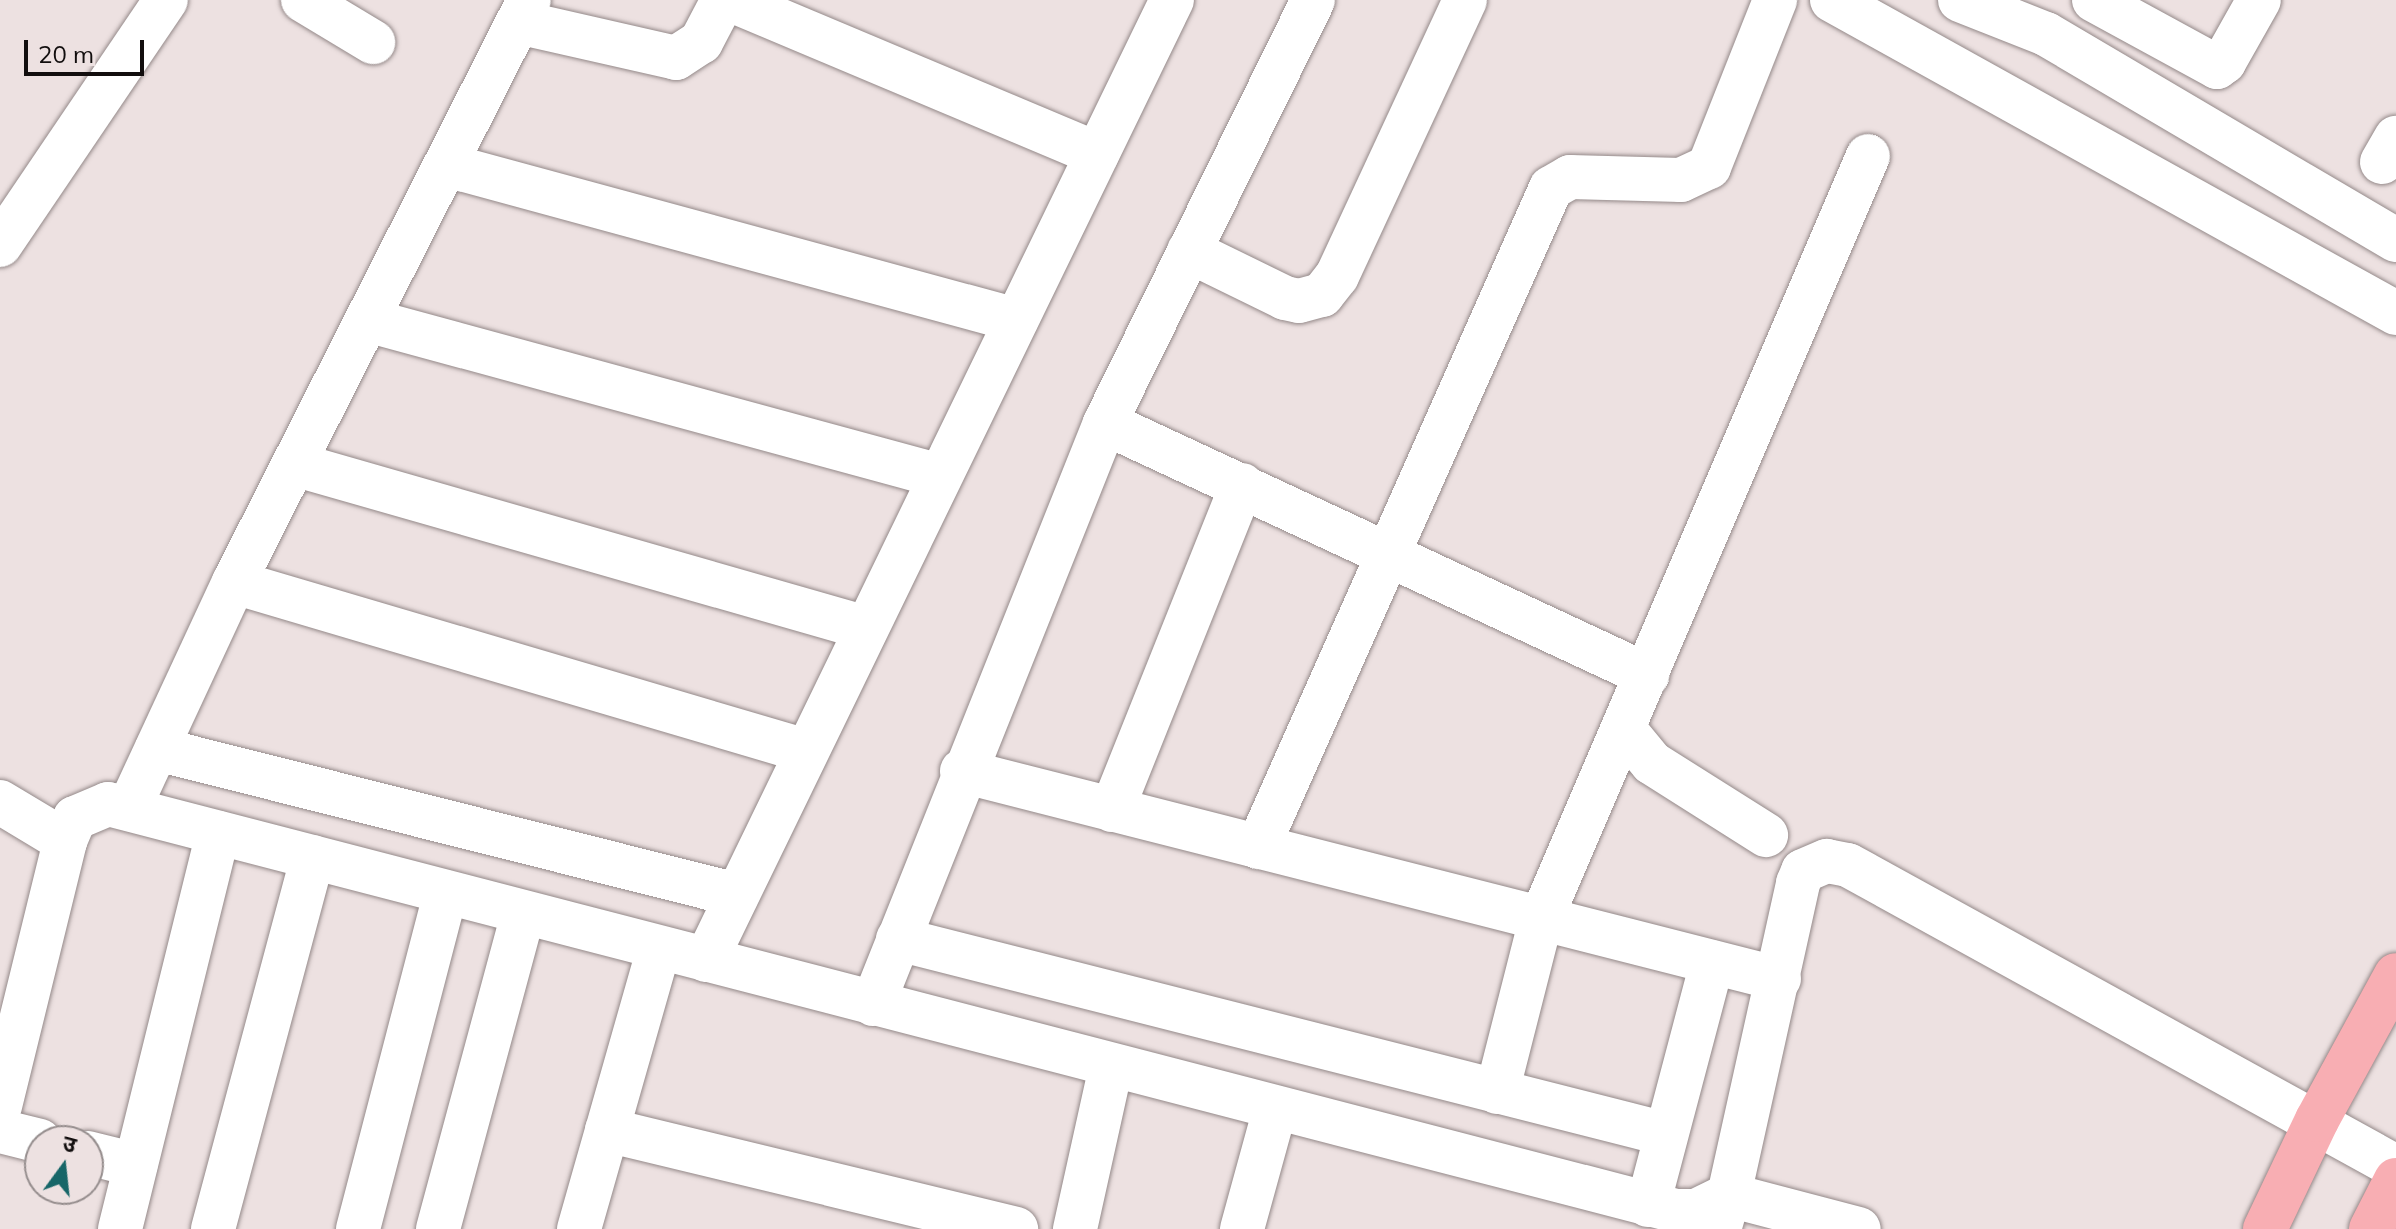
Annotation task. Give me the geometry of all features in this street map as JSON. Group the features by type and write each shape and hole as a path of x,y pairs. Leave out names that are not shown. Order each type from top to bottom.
{"main road":[{"path":"2265,1229 2317,1120 2396,975"},
{"path":"2371,1229 2396,1180"}],"street":[{"path":"303,0 373,42"},
{"path":"130,806 234,582 524,11 676,58 701,42 723,0"},
{"path":"731,0 1097,154"},
{"path":"873,1004 962,771 1105,423 1313,0"},
{"path":"1189,251 1285,298 1311,301 1322,295 1337,276 1465,0"},
{"path":"1258,847 1551,188 1570,177 1681,180 1709,167 1775,0"},
{"path":"1832,0 2396,313"},
{"path":"1960,0 2046,34 2396,240"},
{"path":"2094,0 2217,67 2259,0"},
{"path":"706,960 1097,154 1157,4"},
{"path":"0,245 150,6"},
{"path":"1497,1092 1541,919 1868,156"},
{"path":"446,165 1016,320"},
{"path":"367,320 940,476"},
{"path":"1105,423 1389,552 1647,675"},
{"path":"294,464 866,628"},
{"path":"1112,810 1242,485"},
{"path":"234,582 806,751"},
{"path":"1623,728 1652,763 1766,835"},
{"path":"157,749 737,895"},
{"path":"962,771 1779,979"},
{"path":"0,802 65,841"},
{"path":"0,1106 65,841 75,818 89,808 130,806 218,833 523,914 1648,1205 1859,1229"},
{"path":"120,1229 218,833"},
{"path":"213,1229 313,857"},
{"path":"1724,1212 1803,871 1814,862 1848,865 2317,1120 2396,1167"},
{"path":"358,1229 446,892"},
{"path":"438,1229 523,914"},
{"path":"898,939 1666,1134"},
{"path":"579,1229 659,948"},
{"path":"1648,1205 1712,962"},
{"path":"1075,1229 1111,1066"},
{"path":"1242,1229 1275,1109"},
{"path":"607,1130 1016,1229"},
{"path":"0,1131 24,1137"},
{"path":"104,1157 136,1165"}]}
